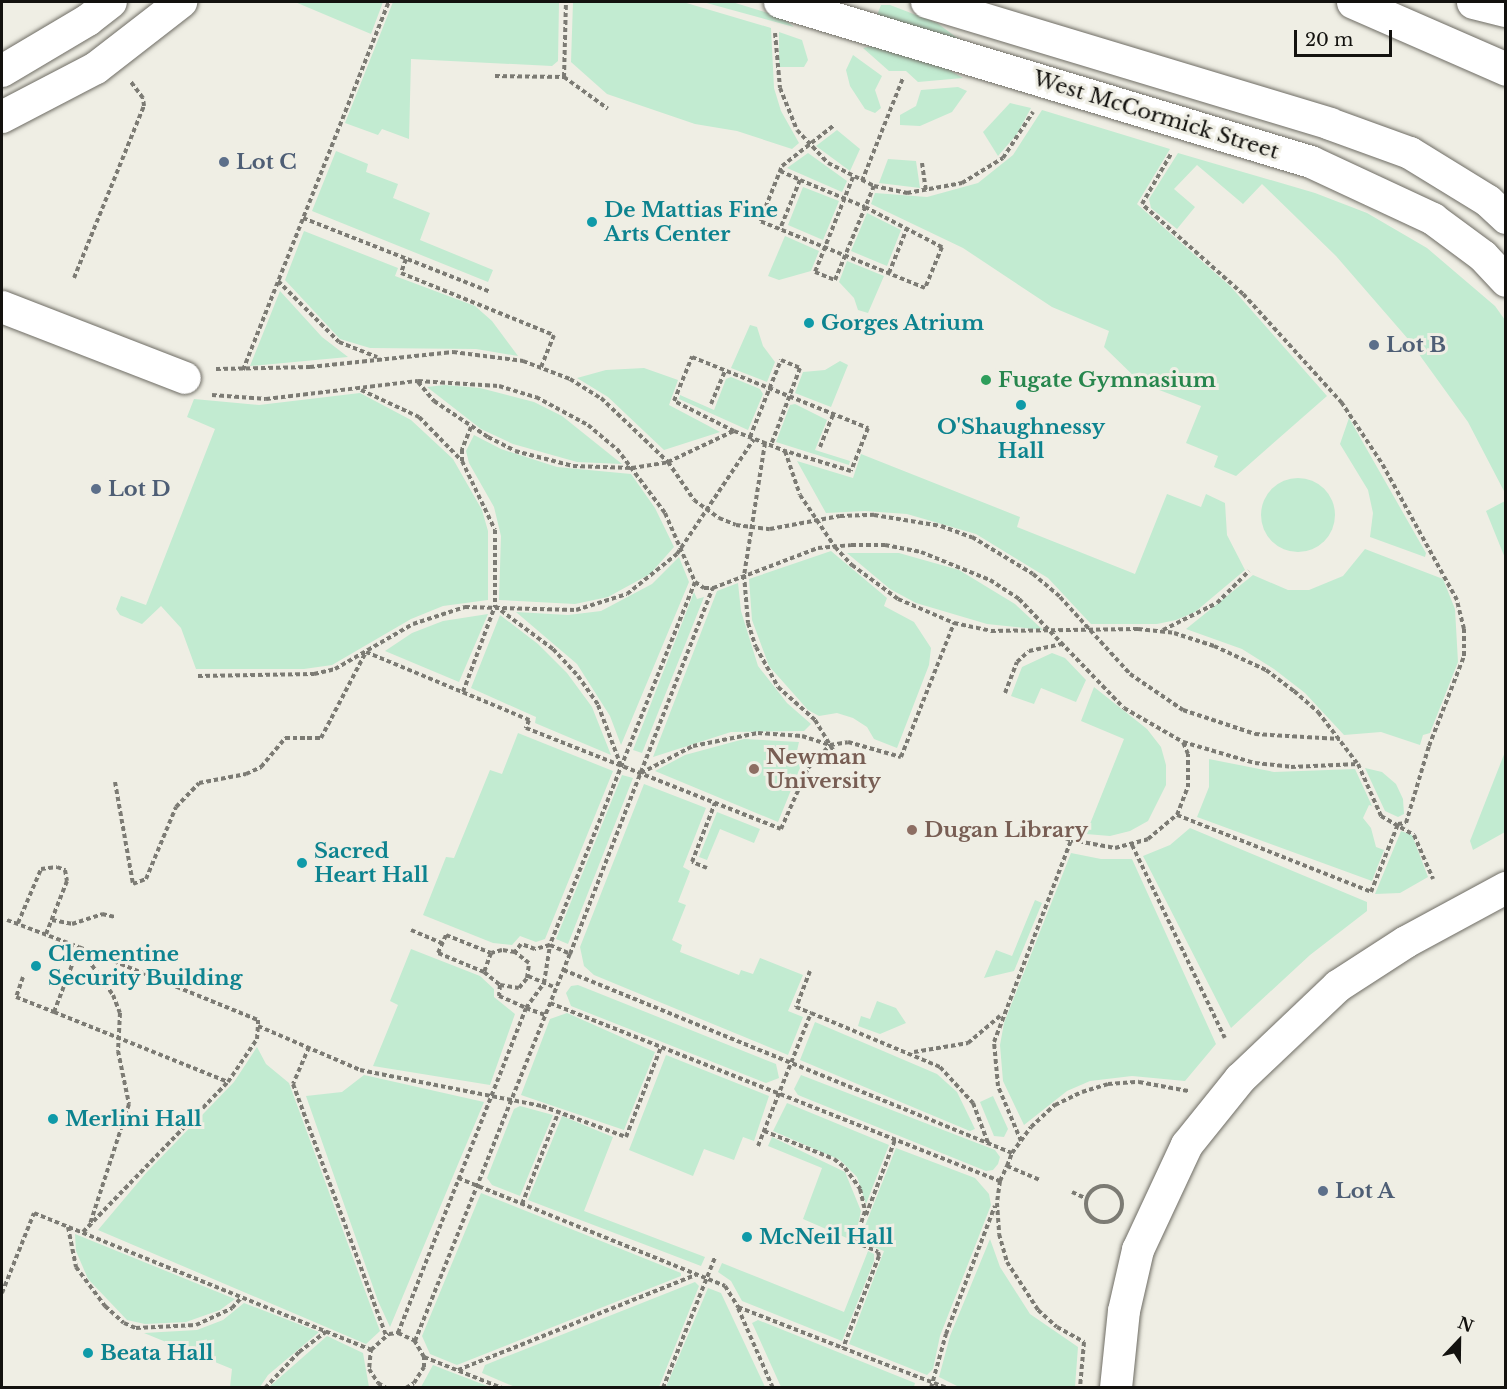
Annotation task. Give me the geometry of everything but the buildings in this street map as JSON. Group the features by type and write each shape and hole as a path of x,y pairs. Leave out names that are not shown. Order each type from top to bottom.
{"highway":[{"path":"1353,2 1506,69"},
{"path":"1473,2 1506,10"}],"street":[{"path":"2,71 88,20 111,2"},
{"path":"2,117 96,68 181,2"},
{"name":"West McCormick Street","path":"927,2 1330,124 1410,153 1488,201 1506,218"},
{"name":"West McCormick Street","path":"778,14 1311,162 1433,219 1483,256 1506,281"},
{"path":"2,307 199,380"},
{"path":"1116,1388 1124,1311 1138,1250 1187,1145 1240,1078 1338,986 1406,942 1506,888"}],"path":[{"path":"243,370 389,2"},
{"path":"564,76 566,2"},
{"path":"778,14 774,55 788,115 808,145 853,177 874,186 907,193 926,191 962,183 985,172 1016,143 1036,104"},
{"path":"74,278 144,106 143,98 125,74"},
{"path":"495,76 564,76 608,110"},
{"path":"862,181 903,78"},
{"path":"780,171 865,207 942,247 925,288 760,221 780,171 833,126"},
{"path":"1176,146 1142,204 1243,294 1342,403 1381,462 1457,600 1464,629 1460,672 1429,746 1406,823 1398,824"},
{"path":"922,163 926,191"},
{"path":"853,177 815,272 835,280 874,186"},
{"path":"780,229 800,180"},
{"path":"303,218 491,292"},
{"path":"889,273 907,228"},
{"path":"406,259 401,273 554,335 542,367"},
{"path":"278,281 332,337 378,358"},
{"path":"199,380 243,370 453,352 502,357 542,367 601,398 668,462 705,511 752,527 787,528 817,521 874,515 941,526 972,537 1033,573 1130,674 1183,710 1255,734 1340,739"},
{"path":"692,357 725,371 868,428 851,471 785,451 734,431 674,401 692,357"},
{"path":"198,676 314,674 335,669 391,635 440,614 465,607 495,606 576,610 602,604 650,579 680,548 752,438 781,360 800,368 771,445"},
{"path":"711,404 725,371"},
{"path":"199,380 266,399 418,381 500,386 536,397 588,425 632,468 665,513 695,582 704,588 713,588 796,555 835,547 885,545 921,552 967,568 1019,599 1124,708 1183,742 1256,763 1291,767 1358,764"},
{"path":"418,381 434,401 471,427 515,451 573,466 632,468 668,462 734,431"},
{"path":"355,389 372,392 418,417 462,461 495,530 495,606 463,692"},
{"path":"820,447 833,414"},
{"path":"462,461 462,449 471,427"},
{"path":"765,443 744,575 748,623 766,669 778,687 814,720 839,760"},
{"path":"785,451 791,476 835,547 852,566 898,599 954,623 991,631 1052,633 1088,629 1159,632 1214,645 1266,670 1318,712 1340,739 1358,764 1381,816 1414,835 1432,879"},
{"path":"1159,632 1210,607 1249,571"},
{"path":"398,1333 526,1008 544,983 550,945 695,582"},
{"path":"415,1341 564,970 713,588"},
{"path":"495,606 553,649 578,676 598,705 621,766"},
{"path":"640,774 683,750 728,737 782,734 830,745 848,742 902,757 954,623"},
{"path":"1005,693 1017,662 1029,651 1061,644"},
{"path":"366,652 529,720 526,728 781,830 808,768 830,745"},
{"path":"115,782 133,884 146,879 176,807 199,783 238,777 261,767 285,738 321,738 366,652"},
{"path":"1038,827 1071,840 1095,846 1132,845 1148,838 1177,815 1188,787 1188,754 1183,742"},
{"path":"707,868 692,862 715,803"},
{"path":"1177,815 1371,892 1398,824"},
{"path":"1021,1141 998,1086 994,1064 994,1042 1002,1014 1071,840"},
{"path":"1132,845 1225,1038"},
{"path":"18,923 36,877 49,865 65,870 67,875 46,934"},
{"path":"52,920 72,924 102,914 115,917"},
{"path":"7,920 258,1020 257,1039 228,1082 83,1232"},
{"path":"411,930 442,943"},
{"path":"446,934 491,953 502,950 514,952 529,963 528,976 519,988 501,985 484,972 438,953 446,934"},
{"path":"514,952 521,944 535,949 550,945 570,954"},
{"path":"54,1012 79,947"},
{"path":"79,947 113,995 120,1013 117,1038 129,1104 89,1227"},
{"path":"484,972 491,953"},
{"path":"564,970 1012,1153"},
{"path":"810,971 796,1007 911,1052 940,1067 959,1084 973,1103 988,1143"},
{"path":"528,976 556,988"},
{"path":"23,977 16,997 228,1082"},
{"path":"501,985 499,996 545,1015"},
{"path":"550,1003 1000,1181"},
{"path":"758,1146 811,1013"},
{"path":"911,1052 935,1052 968,1043 1002,1014"},
{"path":"258,1026 360,1070 512,1098 559,1112 626,1137 661,1047"},
{"path":"309,1047 293,1084 386,1335"},
{"path":"1080,1388 1084,1342 1057,1327 1018,1285 999,1234 997,1203 1000,1181 1012,1153 1021,1141 1055,1106 1082,1092 1108,1084 1139,1082 1184,1088"},
{"path":"522,1204 559,1112"},
{"path":"764,1131 845,1167 860,1189 865,1211 862,1224"},
{"path":"843,1348 879,1256 878,1252 855,1242 895,1140"},
{"path":"1007,1166 1040,1180"},
{"path":"458,1178 725,1286 738,1307 773,1388"},
{"path":"1111,1188 1122,1201 1119,1212 1110,1220 1098,1221 1089,1213 1087,1199 1095,1189 1111,1188"},
{"path":"1071,1192 1087,1199"},
{"path":"932,1385 946,1334 997,1203"},
{"path":"2,1293 34,1212 371,1350"},
{"path":"68,1226 76,1267 105,1306 130,1325 162,1329 196,1325 232,1308 242,1297"},
{"path":"663,1388 715,1257"},
{"path":"458,1370 696,1274"},
{"path":"738,1307 932,1385 946,1388"},
{"path":"265,1388 286,1364 327,1331"},
{"path":"386,1388 377,1385 369,1369 371,1350 386,1335 398,1333 415,1341 424,1357 501,1388"},
{"path":"406,1388 413,1386 420,1376 424,1357"}],"green space":[{"path":"295,2 383,2 371,34"},
{"path":"393,2 559,2 558,61 552,66 411,59 409,139 382,129 378,135 345,123"},
{"path":"573,2 683,2 771,28 774,88 781,111 799,143 792,149 737,131 695,124 607,94 571,62"},
{"path":"703,2 732,2 781,17 794,27"},
{"path":"881,5 890,5 937,23 964,43 877,15"},
{"path":"779,32 802,40 808,60 804,67 779,67"},
{"path":"872,46 946,68 963,78 918,82 906,71 889,71 863,48"},
{"path":"853,55 882,76 875,90 881,108 875,113 865,109 850,86 846,70"},
{"path":"958,87 967,91 952,112 920,126 900,125 900,115 916,106 921,90"},
{"path":"1010,103 1031,108 1017,134 998,156 983,132"},
{"path":"1042,110 1170,149 1137,204 1231,287 1327,396 1236,476 1214,467 1218,456 1186,443 1201,406 1141,383 1104,347 1109,331 1052,307 963,248 871,204 875,193 927,197 978,183 1013,155"},
{"path":"837,130 860,149 850,171 816,146"},
{"path":"336,151 368,164 366,172 398,184 393,198 430,213 420,240 493,270 488,282 312,211"},
{"path":"808,153 847,181 842,192 787,168"},
{"path":"1178,153 1315,193 1367,213 1427,248 1495,306 1505,320 1505,493 1468,422 1408,339 1336,256 1262,184 1243,204 1197,165 1174,189 1195,207 1177,229 1151,208 1149,199"},
{"path":"888,159 916,161 920,188 879,183"},
{"path":"803,187 839,201 823,240 788,225"},
{"path":"867,213 901,230 887,266 851,251"},
{"path":"304,231 398,268 395,276 475,306 492,321 518,356 476,349 370,348 340,339 285,280"},
{"path":"785,236 819,251 811,271 779,280 768,276"},
{"path":"847,261 884,276 868,313 858,310 854,298 839,282"},
{"path":"280,291 322,337 348,357 250,366"},
{"path":"750,325 757,327 763,346 775,362 767,382 731,368"},
{"path":"840,361 848,365 831,407 795,393 803,372 825,370"},
{"path":"644,368 678,380 669,405 720,432 664,450 608,397 577,378 606,370"},
{"path":"731,377 760,389 763,394 748,430 679,399 680,395 714,410 726,379"},
{"path":"445,385 480,388 534,402 562,416 622,464 577,462 513,444 481,429 427,387"},
{"path":"360,393 411,420 453,459 482,510 488,531 488,600 443,606 411,619 332,665 304,669 196,669 181,628 161,606 142,624 120,615 116,609 121,596 146,605 215,429 187,417 194,399 259,405"},
{"path":"795,404 827,420 815,450 850,461 849,465 776,442 790,405"},
{"path":"1349,418 1426,553 1425,557 1370,537 1373,513 1368,490 1340,444"},
{"path":"474,435 501,449 557,467 631,474 655,508 674,547 650,574 608,597 575,604 499,600 501,536 494,507 469,463 466,451"},
{"path":"861,454 1020,517 1017,527 1135,574 1167,494 1201,507 1206,494 1225,503 1227,535 1245,570 1195,612 1176,620 1157,624 1091,624 1048,578 976,534 907,514 865,511 826,513 797,461 853,478"},
{"path":"1298,478 1312,481 1324,489 1332,501 1335,515 1332,529 1324,541 1312,549 1298,552 1284,549 1272,541 1264,529 1261,515 1264,501 1272,489 1284,481"},
{"path":"1505,501 1505,558 1486,511"},
{"path":"1365,549 1443,579 1455,609 1458,662 1430,733 1423,735 1420,745 1381,732 1344,735 1305,693 1274,669 1242,649 1186,629 1253,575 1288,590 1309,590 1343,576"},
{"path":"831,551 887,598 884,606 914,622 931,648 929,665 897,748 874,739 867,727 853,718 837,713 819,716 808,710 769,666 752,620 749,579"},
{"path":"847,553 899,553 959,570 1015,604 1043,630 987,624 916,603 890,589"},
{"path":"679,557 689,582 621,745 610,716 577,664 516,612 568,615 601,611 652,584"},
{"path":"738,583 741,611 758,666 787,703 811,724 804,731 731,732 653,757 717,591"},
{"path":"694,592 697,599 704,597 642,753 633,750"},
{"path":"488,614 459,682 385,651 412,633 443,621"},
{"path":"500,615 538,644 567,673 592,707 611,755 535,723 536,717 471,688"},
{"path":"1052,653 1065,658 1086,680 1076,702 1041,688 1034,704 1011,696 1022,667"},
{"path":"1094,687 1147,729 1161,747 1166,765 1166,785 1148,821 1130,831 1110,836 1086,834 1124,739 1081,721"},
{"path":"518,733 613,771 545,939 536,942 520,936 512,945 493,943 423,915 446,857 454,858 490,770 502,774"},
{"path":"744,739 799,742 796,755 800,768 778,822 655,771 685,755"},
{"path":"1505,752 1505,832 1473,850 1470,841"},
{"path":"1209,759 1274,772 1355,769 1372,806 1369,805 1363,818 1371,828 1376,847 1384,850 1372,881 1197,817 1209,787"},
{"path":"1365,768 1382,772 1396,784 1403,799 1404,814 1398,817 1385,811"},
{"path":"622,775 633,778 568,944 556,939"},
{"path":"644,784 706,808 683,867 690,871 678,902 686,905 672,940 682,945 680,952 739,975 741,970 753,974 760,958 803,975 788,1011 803,1017 788,1055 594,975 584,966 580,947"},
{"path":"717,812 760,829 754,843 720,829 707,860 699,857"},
{"path":"1190,828 1367,902 1367,911 1310,955 1231,1028 1143,856 1170,845"},
{"path":"1401,831 1412,835 1428,877 1400,893 1375,894"},
{"path":"1071,853 1101,859 1132,859 1216,1044 1185,1081 1132,1076 1090,1081 1067,1091 1024,1125 1003,1081 1000,1045 1004,1023"},
{"path":"1035,900 1042,903 1014,971 984,978 996,950 1012,956"},
{"path":"411,949 480,976 494,989 494,997 515,1014 490,1085 373,1066 398,1005 390,1001"},
{"path":"578,985 776,1064 779,1078 766,1083 571,1006 566,993 571,986"},
{"path":"877,1001 896,1008 906,1023 880,1034 858,1026 861,1016 870,1019"},
{"path":"567,1013 655,1052 624,1130 521,1095 550,1019"},
{"path":"815,1022 937,1074 957,1092 975,1129 970,1131 800,1060"},
{"path":"257,1047 266,1064 289,1083 380,1331 366,1344 98,1230 146,1173 234,1082"},
{"path":"666,1055 769,1096 754,1141 743,1137 734,1160 704,1149 693,1176 629,1150"},
{"path":"364,1075 484,1102 390,1327 378,1301 306,1096 342,1092"},
{"path":"801,1075 995,1150 1000,1157 998,1164 993,1170 986,1171 798,1095 794,1089"},
{"path":"993,1096 1008,1129 1004,1137 994,1136 980,1102"},
{"path":"787,1103 889,1145 866,1204 857,1177 840,1160 773,1131"},
{"path":"520,1106 553,1115 520,1196 492,1185 487,1178 514,1109"},
{"path":"562,1116 613,1137 584,1211 705,1257 701,1266 528,1200"},
{"path":"772,1137 845,1172 861,1211 856,1234 849,1239 803,1219 822,1168 768,1146"},
{"path":"896,1148 975,1178 989,1194 991,1205 940,1336 933,1369 927,1375 849,1344 884,1251 863,1243 861,1236"},
{"path":"481,1193 681,1273 681,1276 457,1365 430,1354 422,1336"},
{"path":"75,1234 235,1299 220,1310 186,1322 145,1324 127,1320 88,1279 76,1251"},
{"path":"990,1239 1000,1267 1030,1314 1078,1347 1075,1387 959,1387 939,1377 950,1336"},
{"path":"868,1251 874,1254 874,1261 842,1341 742,1301 731,1281 718,1272 722,1263 844,1312"},
{"path":"695,1282 699,1286 659,1387 515,1387 482,1373 485,1365"},
{"path":"708,1288 721,1293 765,1387 666,1387"},
{"path":"244,1303 319,1332 268,1375 260,1387 230,1387 232,1369 144,1333 197,1330 223,1320"},
{"path":"758,1320 915,1383 914,1387 781,1387 752,1323"},
{"path":"327,1336 363,1353 369,1387 269,1387"},
{"path":"433,1365 443,1369 490,1387 421,1387"}],"place":[{"name":"Lot C","path":"224,162"},
{"name":"De Mattias Fine Arts Center","path":"592,222"},
{"name":"Gorges Atrium","path":"809,323"},
{"name":"Lot B","path":"1374,345"},
{"name":"Fugate Gymnasium","path":"986,380"},
{"name":"O'Shaughnessy Hall","path":"1021,405"},
{"name":"Lot D","path":"96,489"},
{"name":"Newman University","path":"754,769"},
{"name":"Dugan Library","path":"912,830"},
{"name":"Sacred Heart Hall","path":"302,863"},
{"name":"Clementine Security Building","path":"36,966"},
{"name":"Merlini Hall","path":"53,1119"},
{"name":"Lot A","path":"1323,1191"},
{"name":"McNeil Hall","path":"747,1237"},
{"name":"Beata Hall","path":"88,1353"}]}
